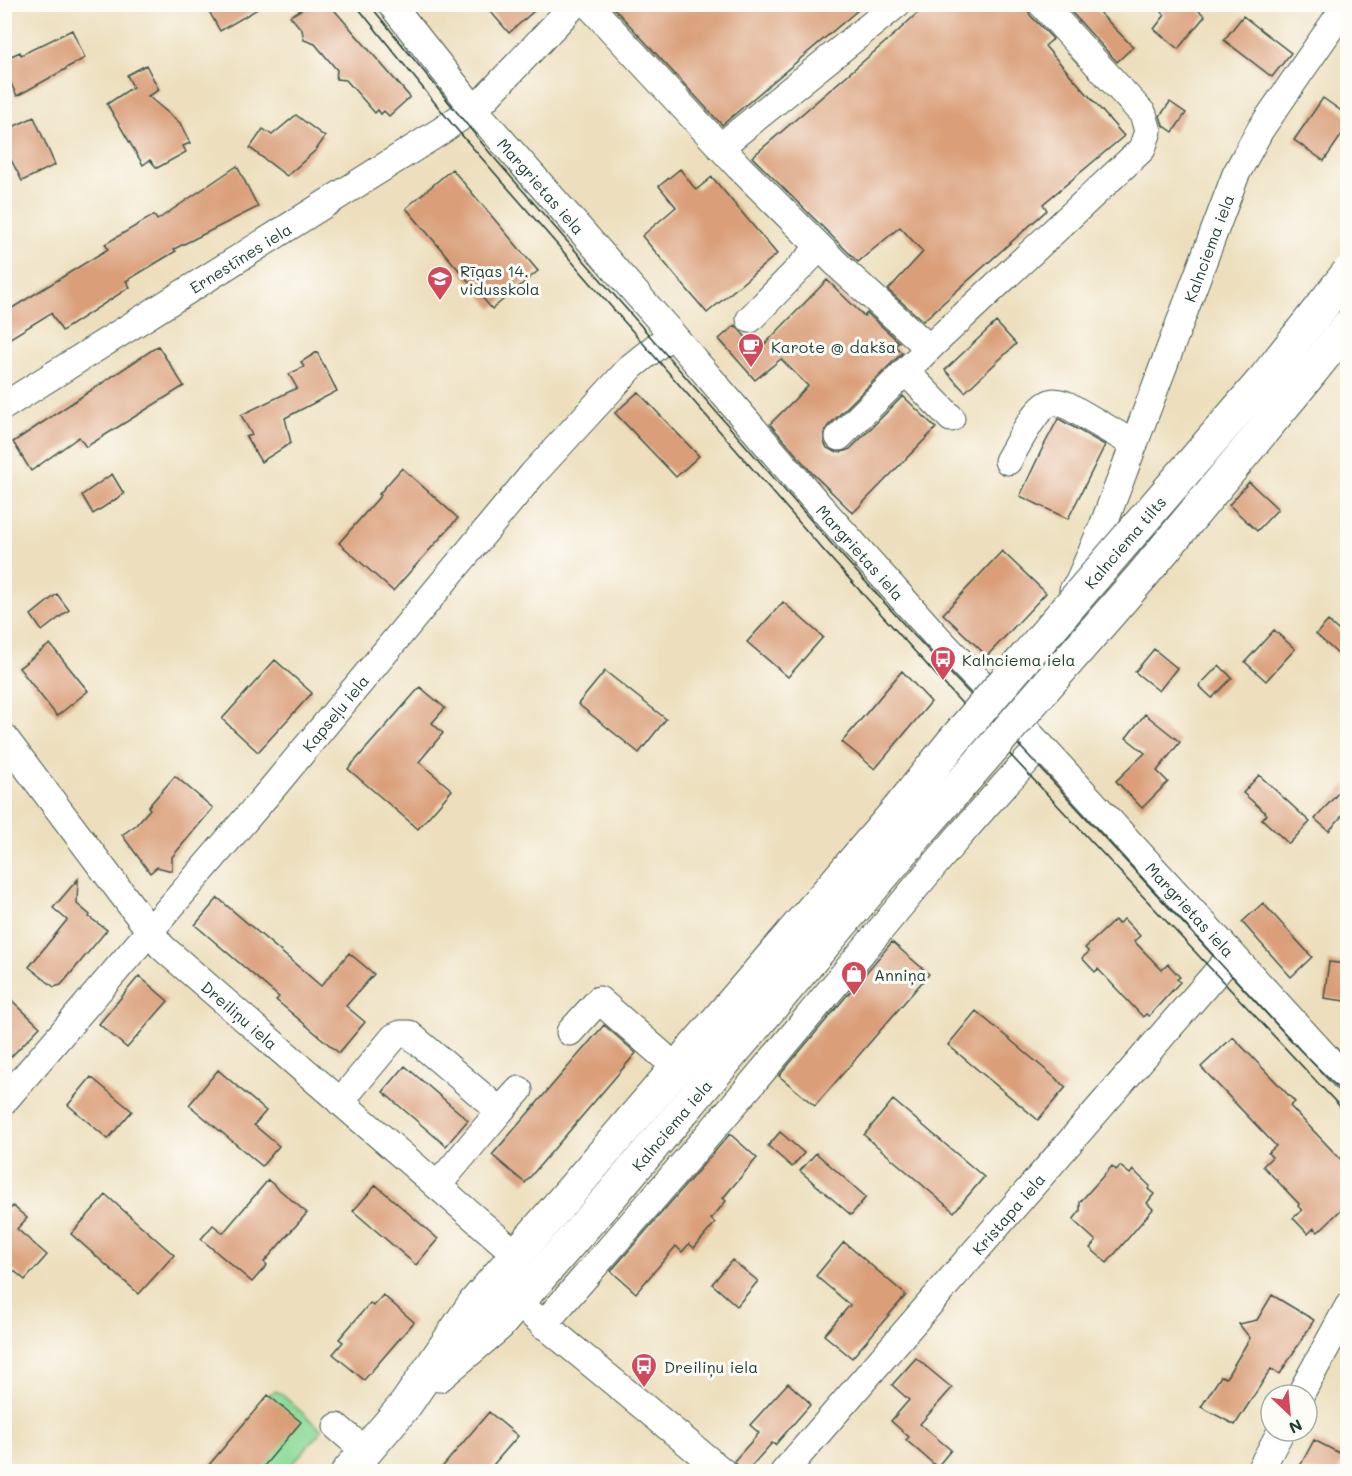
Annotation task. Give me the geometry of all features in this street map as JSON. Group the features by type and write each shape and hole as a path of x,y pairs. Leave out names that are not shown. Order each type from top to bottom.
{"main road":[{"name":"Kalnciema tilts","path":"910,820 951,744 1265,378 1347,273"},
{"name":"Kalnciema tilts","path":"910,820 1142,576 1347,326"},
{"name":"Kalnciema iela","path":"357,1461 406,1404 474,1304 516,1254 910,820"},
{"name":"Kalnciema iela","path":"406,1404 498,1325 609,1198 910,820"}],"street":[{"name":"Margrietas iela","path":"391,4 474,109 817,503 937,637 1041,746 1347,1081"},
{"name":"Ernestīnes iela","path":"4,406 474,109 574,4"},
{"path":"588,4 720,147 819,248 929,348"},
{"path":"720,147 897,4"},
{"path":"839,437 929,348 1142,149 1148,131 1143,114 1042,4"},
{"name":"Kalnciema iela","path":"990,693 1060,610 1079,581 1134,444 1236,174 1260,130 1341,7"},
{"path":"750,319 819,248"},
{"name":"Kapseļu iela","path":"4,1101 291,767 532,475 632,366 672,334"},
{"path":"906,372 951,418"},
{"path":"1008,461 1036,413 1043,406 1055,401 1067,405 1134,444"},
{"path":"1019,723 1190,527"},
{"path":"1094,546 1139,555 1156,566"},
{"path":"1051,621 1083,649"},
{"name":"Dreiliņu iela","path":"4,737 162,947 516,1254"},
{"path":"543,1325 756,1079 952,845 1041,746"},
{"name":"Kristapa iela","path":"784,1472 1231,956"},
{"path":"570,1032 599,1000 662,1055"},
{"path":"340,1102 394,1037 409,1034 501,1111"},
{"path":"437,1186 519,1090"},
{"path":"518,1302 723,1472"},
{"path":"1306,1383 1347,1307"},
{"path":"337,1427 357,1461"},
{"path":"1259,1472 1275,1443"}],"green space":[{"path":"275,1391 322,1430 286,1471 264,1471 261,1469 268,1395"}],"building":[{"path":"205,4 266,4 220,31"},
{"path":"311,4 329,4 410,97 389,116 384,111 381,114 378,110 375,113 346,80 336,79 337,70 315,44 304,40 302,30 290,16"},
{"path":"484,4 542,4 509,33"},
{"path":"610,4 865,4 722,125"},
{"path":"927,4 1027,4 1030,15 1053,39 1045,46 1124,136 1043,204 1047,210 923,321 888,290 923,252 900,227 858,262 752,157"},
{"path":"1064,4 1091,4 1133,47 1117,62"},
{"path":"1152,4 1191,4 1205,16 1178,49 1154,29 1165,15"},
{"path":"1243,16 1291,53 1272,77 1224,40"},
{"path":"72,30 85,58 17,96 4,69 4,59 20,52 21,55"},
{"path":"146,65 159,90 148,96 180,123 190,143 183,146 186,152 157,168 150,160 143,165 107,104 133,87 127,75"},
{"path":"1323,98 1347,115 1347,127 1324,161 1294,140"},
{"path":"1170,102 1186,113 1173,132 1163,125 1160,116"},
{"path":"296,115 325,137 316,150 287,176 250,148 263,129 272,135"},
{"path":"34,117 55,165 22,181 4,146 4,131"},
{"path":"237,166 258,207 174,249 176,251 126,281 130,287 62,331 51,313 4,342 4,313 108,249 105,244 154,215 157,220"},
{"path":"452,169 538,271 492,309 406,208"},
{"path":"680,169 696,190 712,177 777,254 707,313 642,236 676,207 659,186"},
{"path":"827,280 864,316 867,313 899,342 895,346 902,353 828,426 824,433 827,448 835,452 850,449 903,396 936,428 853,513 812,473 770,424 808,386 781,359 755,380 719,339 735,325 758,351"},
{"path":"996,322 1016,344 965,392 945,370"},
{"path":"158,346 184,386 86,447 79,437 31,471 13,442"},
{"path":"317,352 337,391 285,418 291,443 261,462 246,437 252,435 241,415 297,388 289,374 304,367 301,362"},
{"path":"638,392 699,456 676,477 615,413"},
{"path":"1059,419 1105,445 1068,519 1020,496"},
{"path":"402,468 458,518 393,591 339,543"},
{"path":"112,474 124,494 93,514 82,495"},
{"path":"1249,482 1278,509 1257,531 1229,505"},
{"path":"1002,551 1046,593 987,656 943,614"},
{"path":"57,594 69,610 42,631 31,615"},
{"path":"783,602 823,637 788,677 747,642"},
{"path":"1328,621 1347,638 1347,647 1340,656 1316,634"},
{"path":"1274,630 1295,649 1266,681 1245,662"},
{"path":"50,644 88,691 57,716 19,668"},
{"path":"1154,649 1177,668 1159,691 1135,672"},
{"path":"275,660 312,693 258,752 222,719"},
{"path":"1219,665 1232,678 1212,698 1199,686"},
{"path":"605,671 666,719 639,753 578,704"},
{"path":"902,671 931,702 875,769 842,742"},
{"path":"420,687 445,708 432,723 443,733 419,762 452,790 418,829 348,769"},
{"path":"1145,714 1180,742 1157,771 1168,782 1142,808 1116,781 1145,753 1126,738"},
{"path":"1259,775 1310,822 1289,844 1262,819 1267,814 1243,793"},
{"path":"175,776 213,808 172,857 172,871 157,867 150,873 122,835 136,825 150,809 148,807"},
{"path":"1347,783 1347,810 1329,831 1315,819"},
{"path":"78,879 77,904 90,915 89,917 107,930 61,985 54,987 29,967 67,920 53,908"},
{"path":"218,898 321,986 349,953 374,974 346,1006 365,1022 339,1053 276,1000 279,997 195,925"},
{"path":"1263,903 1312,957 1291,977 1242,922"},
{"path":"1124,919 1140,936 1134,941 1162,970 1168,964 1180,977 1177,979 1180,982 1149,1016 1146,1014 1143,1017 1098,969 1095,972 1082,958 1089,952 1085,948 1115,920 1118,924"},
{"path":"892,942 929,974 815,1106 779,1076"},
{"path":"1329,962 1347,964 1345,1001 1324,998"},
{"path":"139,976 168,1001 127,1048 99,1024"},
{"path":"4,993 40,1027 4,1064"},
{"path":"976,1011 1066,1087 1038,1120 948,1045"},
{"path":"604,1025 636,1053 525,1183 492,1155"},
{"path":"1233,1037 1295,1102 1290,1106 1347,1166 1347,1204 1318,1232 1314,1228 1308,1234 1293,1218 1302,1210 1299,1204 1263,1166 1272,1157 1268,1153 1276,1146 1201,1067"},
{"path":"405,1066 468,1120 446,1146 383,1092"},
{"path":"218,1070 266,1111 254,1125 279,1146 262,1166 189,1105"},
{"path":"91,1077 132,1111 108,1139 68,1105"},
{"path":"893,1100 984,1177 954,1212 864,1135"},
{"path":"780,1132 804,1153 792,1167 768,1146"},
{"path":"730,1134 757,1158 723,1198 726,1201 711,1219 715,1223 694,1248 689,1244 682,1252 676,1246 636,1293 611,1271"},
{"path":"816,1153 866,1197 851,1215 800,1171"},
{"path":"1112,1166 1116,1170 1120,1166 1130,1174 1133,1170 1150,1186 1148,1189 1154,1194 1147,1203 1153,1209 1107,1263 1090,1248 1096,1241 1073,1220 1080,1211 1080,1202"},
{"path":"268,1180 307,1213 264,1262 267,1265 252,1282 201,1239 213,1225 223,1233"},
{"path":"376,1185 438,1239 416,1265 353,1211"},
{"path":"106,1195 174,1255 139,1294 71,1234"},
{"path":"13,1206 27,1218 17,1229 47,1255 25,1280 4,1260 4,1216"},
{"path":"844,1242 906,1295 852,1358 824,1335 850,1305 816,1276"},
{"path":"732,1260 758,1281 737,1306 712,1284"},
{"path":"383,1295 414,1322 364,1380 333,1354 343,1342 339,1339 370,1303 373,1306"},
{"path":"1272,1295 1314,1320 1280,1374 1271,1369 1262,1383 1259,1383 1259,1388 1235,1425 1201,1407 1221,1376 1226,1378 1250,1338 1239,1324 1257,1320"},
{"path":"916,1358 952,1388 920,1424 951,1450 937,1467 906,1440 909,1437 891,1421 909,1400 892,1385"},
{"path":"788,1383 810,1405 775,1445 772,1443 746,1472 742,1472 734,1461 759,1433 750,1425"},
{"path":"268,1395 301,1422 259,1472 203,1472"},
{"path":"489,1412 518,1436 487,1472 438,1472"},
{"path":"1312,1443 1319,1443 1345,1456 1337,1472 1297,1472"}],"tram line":[{"path":"355,4 452,124 825,552 956,697 1348,1115"},
{"path":"369,4 490,153 836,549 1300,1050 1348,1098"}],"place":[{"name":"Rīgas 14. vidusskola","path":"440,302"},
{"name":"Karote @ dakša","path":"751,369"},
{"name":"Kalnciema iela","path":"943,682"},
{"name":"Anniņa","path":"854,997"},
{"name":"Dreiliņu iela","path":"644,1389"}]}
